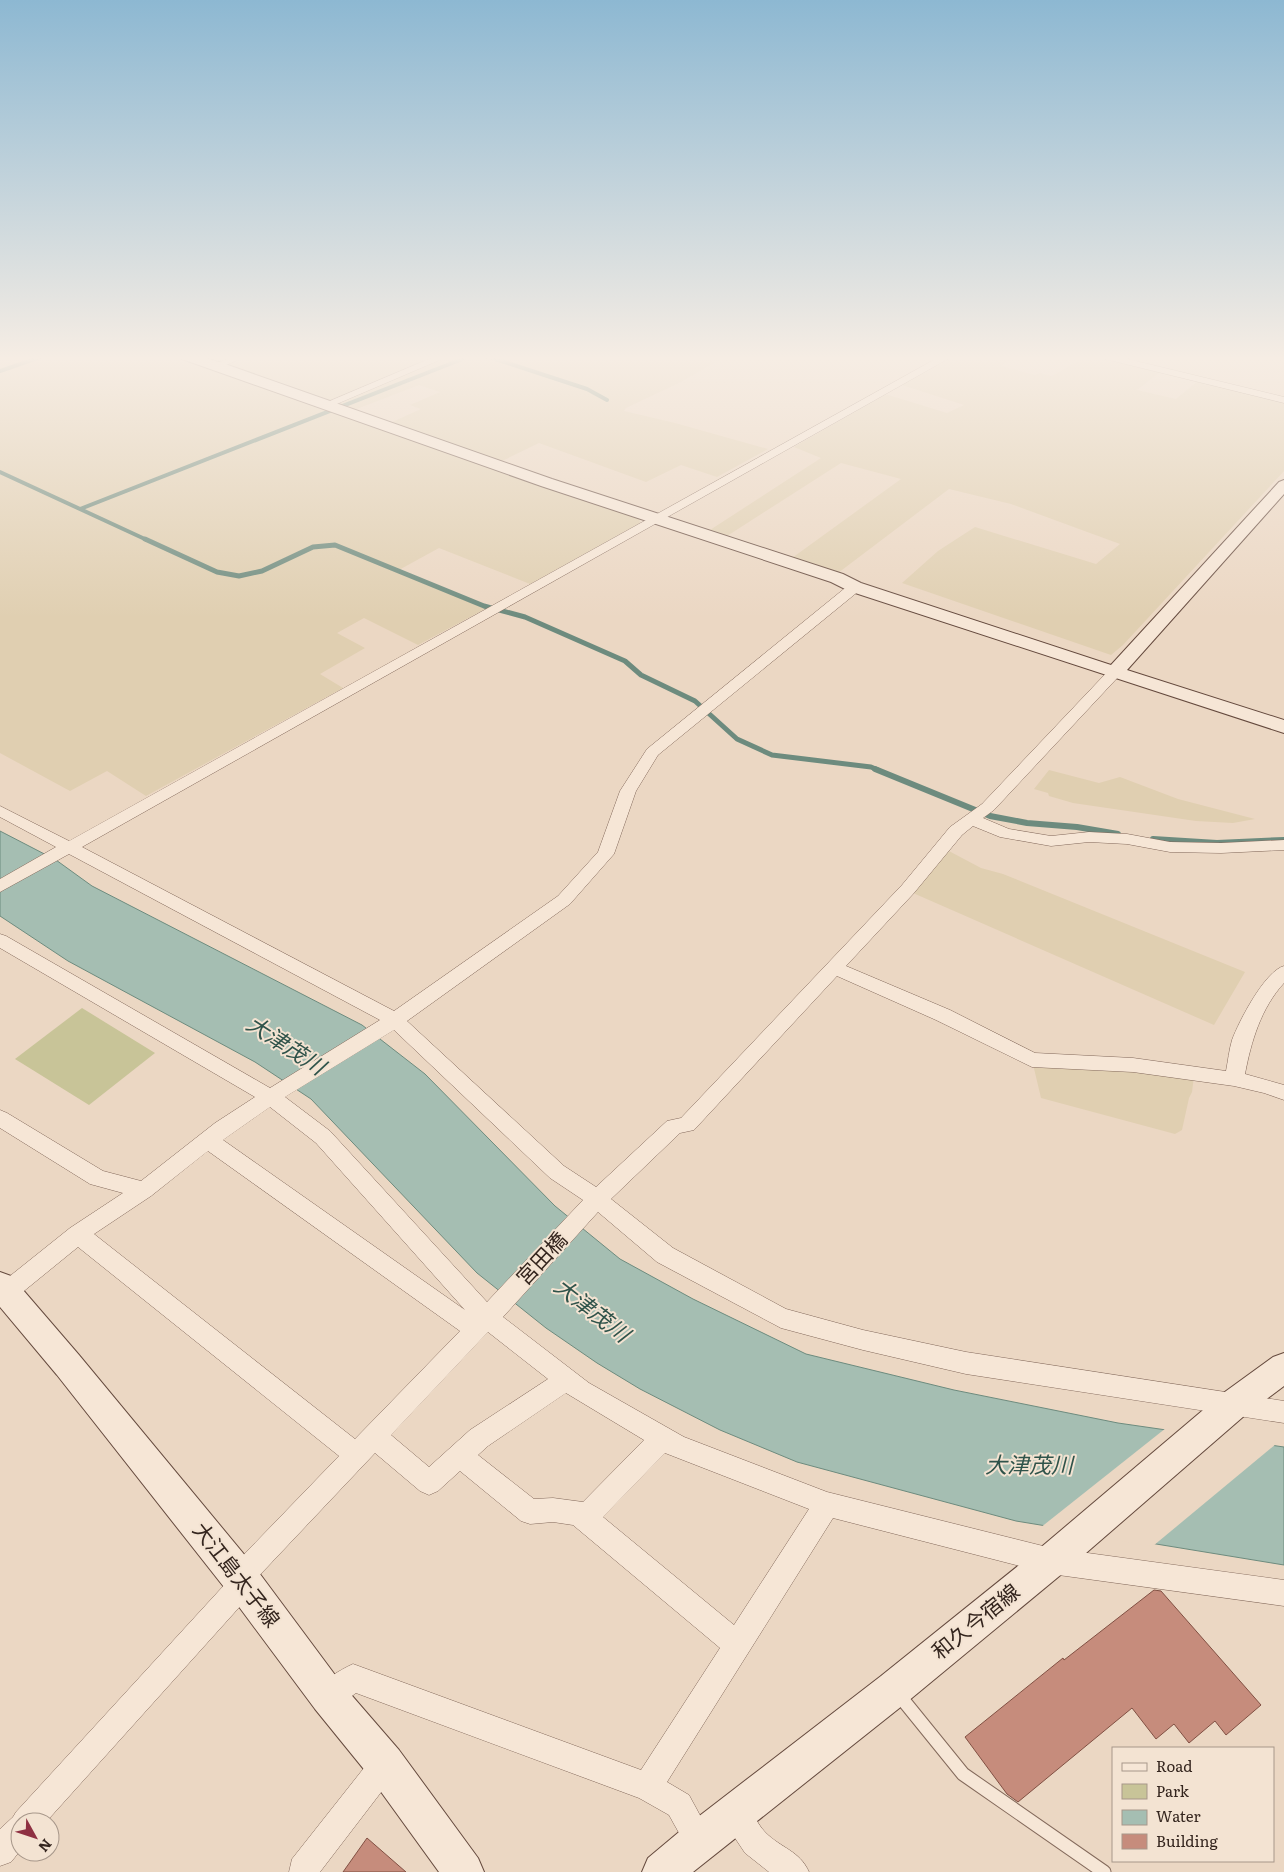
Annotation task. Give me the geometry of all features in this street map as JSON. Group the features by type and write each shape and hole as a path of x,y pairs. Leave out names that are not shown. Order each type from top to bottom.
{"street":[{"path":"435,443 838,578 856,587 1284,727"},
{"path":"0,886 791,443"},
{"path":"1115,672 1284,485"},
{"path":"2,1291 78,1234 144,1190 208,1140 270,1097 396,1020 564,900 606,854 628,791 652,752 856,587"},
{"name":"宮田橋","path":"35,1812 242,1580 597,1199 674,1127 687,1124 908,889 956,831 988,807 1115,672"},
{"path":"0,811 396,1020 557,1172 597,1199 665,1255 780,1318 863,1340 966,1363 1284,1412"},
{"path":"973,820 1006,833 1051,841 1088,837 1127,839 1170,846 1221,848 1284,845"},
{"path":"0,940 270,1097 324,1138 482,1324"},
{"path":"835,968 943,1015 1032,1060 1133,1065 1234,1079 1267,1086 1284,1093"},
{"path":"1234,1079 1242,1040 1267,990 1284,972"},
{"path":"0,1118 96,1178 144,1190"},
{"path":"208,1140 581,1391 676,1446 827,1504 1051,1561 1284,1592"},
{"path":"78,1234 358,1455"},
{"name":"大江島太子線","path":"2,1291 68,1365 242,1580 328,1696 386,1764 464,1872"},
{"name":"和久今宿線","path":"662,1872 894,1689 1051,1561 1233,1405 1284,1367"},
{"path":"375,1437 429,1483 478,1438 566,1380"},
{"path":"585,1518 663,1438"},
{"path":"460,1455 530,1512 553,1510 578,1513 736,1644"},
{"path":"647,1787 736,1644 827,1504"},
{"path":"328,1696 353,1678 647,1787 679,1805 699,1841"},
{"path":"303,1870 386,1764"},
{"path":"735,1813 755,1843 794,1872"},
{"path":"0,1851 10,1840"}],"lane":[{"path":"894,1689 963,1774 1104,1872"}],"shaded area":[{"path":"0,443 432,443 639,516 640,523 530,584 439,548 397,571 485,609 418,645 364,618 337,633 365,648 320,674 343,688 146,796 107,771 70,791 0,753"},
{"path":"447,443 538,443 500,462"},
{"path":"540,443 748,443 768,449 717,477 681,465 646,482"},
{"path":"800,443 1284,443 1284,471 1123,645 1111,655 902,583 938,551 975,527 1096,564 1120,544 1011,504 949,489 838,573 792,558 901,479 841,463 727,536 710,530 821,458 794,447"},
{"path":"1049,770 1099,783 1120,777 1178,799 1255,819 1233,823 1196,821 1073,803 1049,796 1048,793 1034,789"},
{"path":"947,850 981,868 1003,874 1245,972 1214,1025 913,893"},
{"path":"1032,1060 1194,1076 1192,1092 1182,1130 1175,1134 1041,1098"}],"green space":[{"path":"82,1008 155,1053 89,1105 15,1059"}],"water":[{"name":"大津茂川","path":"0,831 56,860 92,886 362,1025 425,1074 555,1206 620,1259 693,1299 806,1354 954,1390 1118,1423 1284,1447 1284,1565 1016,1521 797,1462 720,1430 640,1389 597,1363 546,1328 477,1273 311,1099 255,1062 68,961 0,916"}],"pier":[{"path":"1166,1428 1276,1444 1153,1546 1040,1528"}],"building":[{"path":"1154,1590 1161,1591 1261,1705 1226,1735 1215,1721 1189,1743 1174,1724 1156,1739 1132,1708 1018,1802 1007,1794 965,1737 1063,1658 1064,1660"},
{"path":"367,1838 406,1872 343,1872"}],"waterway":[{"path":"80,509 247,443"},
{"path":"0,472 147,540"},
{"path":"145,539 217,572 239,576 262,571 313,547 335,545 484,606 525,617 625,661 641,675 695,701 737,739 772,755 871,767 878,770"},
{"path":"875,769 990,816 1027,823 1077,827 1118,834"},
{"path":"1153,839 1217,843 1284,840"}]}
